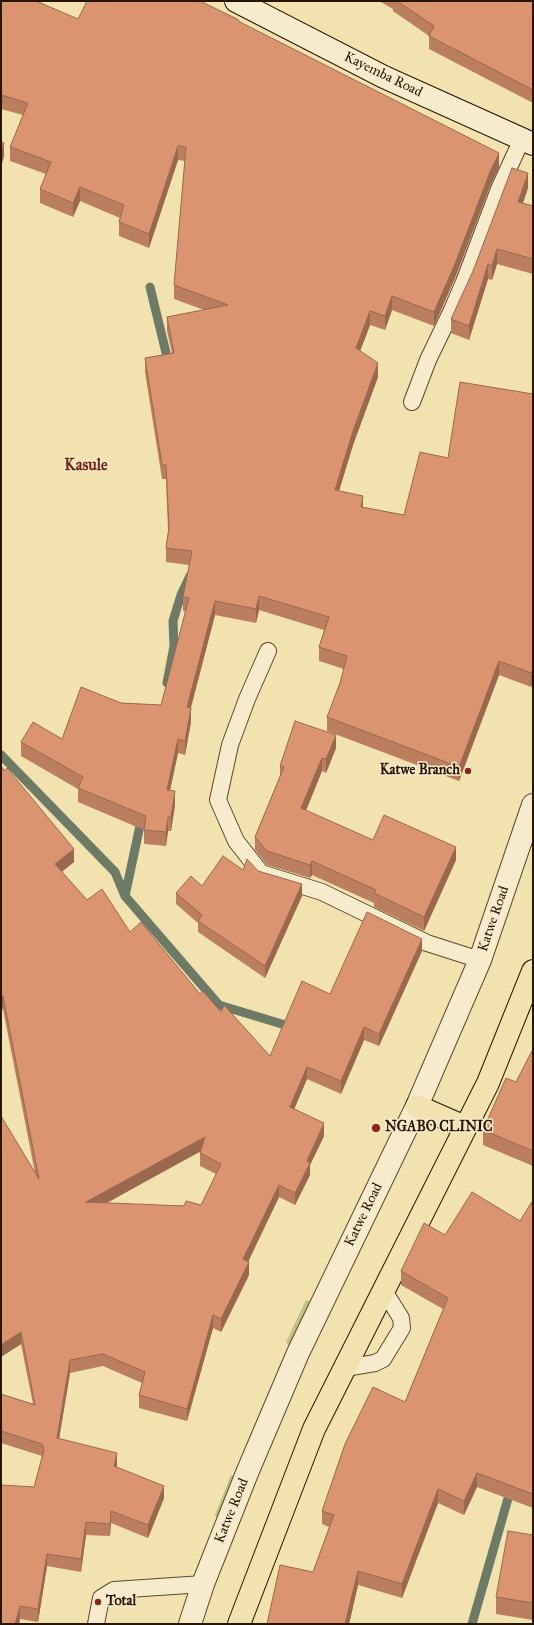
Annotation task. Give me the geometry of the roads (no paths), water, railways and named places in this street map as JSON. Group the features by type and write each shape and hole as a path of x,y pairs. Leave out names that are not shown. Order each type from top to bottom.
{"highway":[{"path":"239,1624 314,1429 488,1083 533,971"},
{"path":"417,1106 466,1127"}],"street":[{"name":"Kayemba Road","path":"236,1 384,77 527,141"},
{"name":"Katwe Road","path":"190,1624 203,1584 247,1473 298,1353 417,1106 480,960 533,805"}],"lane":[{"path":"412,402 428,360 464,282 499,189 527,141"},
{"path":"268,651 247,699 230,746 218,800 236,841 261,873 322,892 427,943 480,960"},
{"path":"345,1368 375,1363 383,1359 402,1328 402,1318 384,1291"},
{"path":"96,1624 101,1598 114,1590 203,1584"}],"waterway":[{"path":"150,287 169,365"},
{"path":"167,683 174,646 173,621 181,595 190,576"},
{"path":"1,755 115,872 125,896 219,1005 295,1028"},
{"path":"125,896 142,816"},
{"path":"472,1624 511,1488"}],"place":[{"name":"Katwe Branch","path":"468,771"},
{"name":"NGABO CLINIC","path":"376,1128"},
{"name":"Total","path":"98,1602"}],"district":[{"name":"Kasule","path":"86,466"}]}
